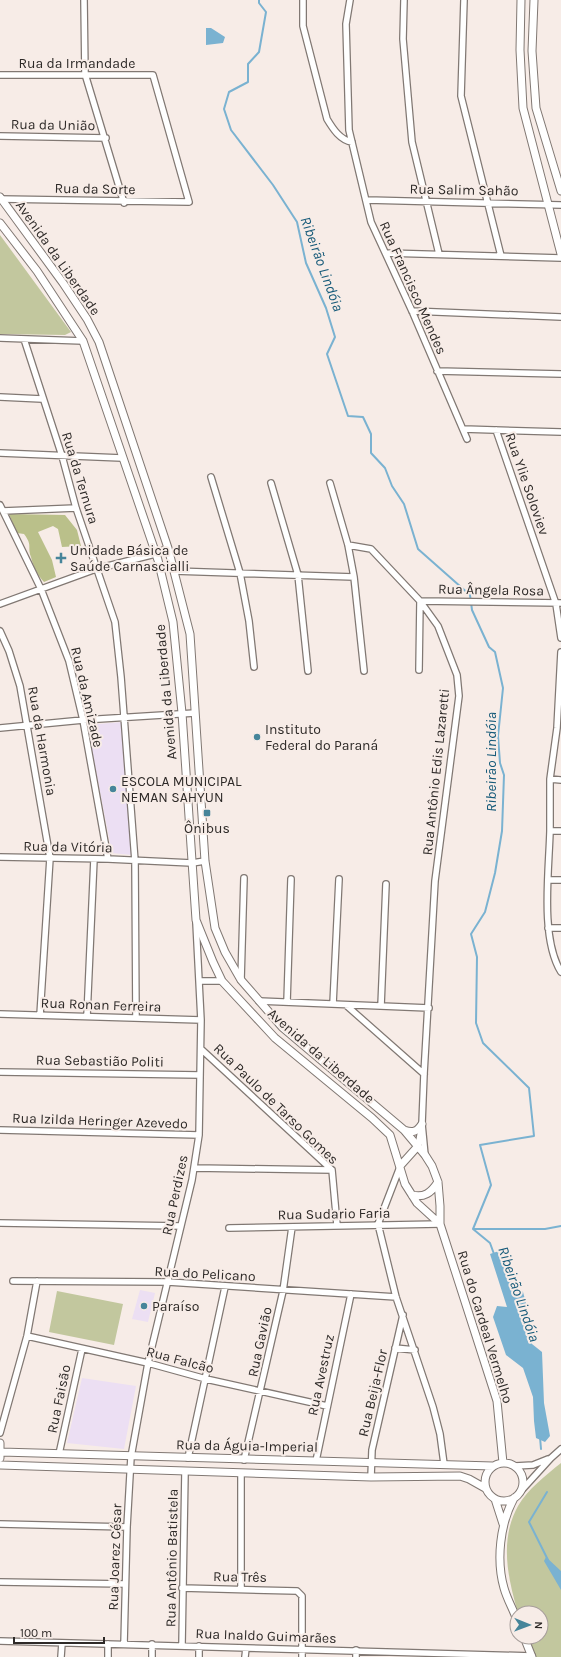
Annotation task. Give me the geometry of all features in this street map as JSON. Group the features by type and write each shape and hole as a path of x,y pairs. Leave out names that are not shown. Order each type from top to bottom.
{"street":[{"path":"84,0 86,74 124,202"},
{"path":"303,0 303,26 327,119 336,132 347,141 352,142"},
{"name":"Rua Francisco Mendes","path":"350,0 346,24 349,130 367,200 371,222 412,311 467,439"},
{"path":"404,0 402,39 412,142 439,254"},
{"path":"464,0 461,96 500,256"},
{"path":"521,0 520,50 523,108 561,254"},
{"path":"534,0 532,51 536,108 561,191"},
{"name":"Rua da Irmandade","path":"0,75 86,74 153,76 189,202"},
{"name":"Rua da União","path":"0,136 106,138"},
{"name":"Rua da Sorte","path":"0,198 124,202 189,202"},
{"name":"Avenida da Liberdade","path":"0,198 63,283 87,319 99,342 168,548 190,634 205,861 215,928 224,952 241,980 282,1027 404,1130 418,1146 432,1166 438,1182 440,1224"},
{"name":"Rua Salim Sahão","path":"367,200 561,204"},
{"name":"Avenida da Liberdade","path":"0,223 37,271 83,341 155,554 173,622 182,713 196,920 222,981 275,1038 372,1118 390,1135 405,1184 417,1203 440,1224"},
{"path":"386,253 561,258"},
{"path":"412,311 561,317"},
{"path":"0,338 83,341"},
{"name":"Rua da Ternura","path":"24,339 42,400 62,456 76,508 114,622 124,718"},
{"path":"437,371 561,374"},
{"path":"0,397 42,400"},
{"path":"463,430 561,432"},
{"name":"Rua Ylie Soloviev","path":"496,430 558,604 561,638"},
{"path":"0,453 122,458"},
{"path":"211,477 240,573 249,621 254,667"},
{"path":"271,483 298,575 308,671"},
{"path":"330,483 348,545 354,577 364,671"},
{"name":"Rua da Amizade","path":"0,505 41,589 69,661 83,720 108,859"},
{"path":"3,511 76,508"},
{"name":"Rua Antônio Edis Lazaretti","path":"348,545 371,549 420,601 438,626 457,675 459,696 435,881 422,1124"},
{"path":"0,604 96,569 155,554 168,548"},
{"path":"174,571 354,577"},
{"path":"419,670 420,601"},
{"name":"Rua Ângela Rosa","path":"420,601 558,604"},
{"name":"Rua da Harmonia","path":"0,631 9,652 20,686 50,858 40,1015"},
{"path":"561,652 557,728 550,779 548,928 556,964 561,972"},
{"path":"0,728 83,720 195,713"},
{"name":"Rua da Vitória","path":"124,718 135,861"},
{"path":"550,779 561,780"},
{"path":"550,831 561,831"},
{"name":"Rua da Vitória","path":"0,857 108,859 192,863 205,861"},
{"path":"87,1016 94,859"},
{"path":"135,861 136,1018"},
{"path":"241,980 244,878"},
{"path":"287,1002 292,879"},
{"path":"334,1004 339,879"},
{"path":"549,880 561,880"},
{"path":"381,1006 386,884"},
{"name":"Rua Perdizes","path":"130,1470 130,1457 148,1363 194,1168 199,1135 201,1020 196,920"},
{"path":"548,928 561,928"},
{"path":"199,981 222,981"},
{"path":"259,1001 334,1004 346,1006 429,1008"},
{"path":"346,1006 424,1074"},
{"name":"Rua Ronan Ferreira","path":"0,1014 201,1020"},
{"name":"Rua Paulo de Tarso Gomes","path":"201,1049 332,1170 337,1225"},
{"name":"Rua Sebastião Politi","path":"0,1072 200,1075"},
{"path":"404,1130 412,1132 418,1130 422,1124"},
{"path":"422,1124 418,1146 400,1166 378,1224 396,1297 433,1407 440,1434 444,1464"},
{"path":"422,1124 425,1155"},
{"name":"Rua Izilda Heringer Azevedo","path":"0,1130 199,1135"},
{"path":"194,1168 332,1170"},
{"path":"412,1195 419,1196 429,1193 438,1182"},
{"path":"0,1223 181,1226"},
{"name":"Rua Sudario Faria","path":"229,1228 440,1224"},
{"name":"Rua do Cardeal Vermelho","path":"440,1224 497,1401 503,1463"},
{"name":"Rua Gavião","path":"244,1460 261,1392 283,1291 292,1227"},
{"name":"Rua do Pelicano","path":"13,1281 168,1282 283,1291 396,1297"},
{"path":"0,1433 27,1336 37,1281"},
{"path":"188,1458 225,1287"},
{"name":"Rua Avestruz","path":"316,1461 351,1294"},
{"name":"Rua Beija-Flor","path":"371,1477 371,1462 377,1426 403,1315"},
{"name":"Rua Falcão","path":"27,1336 148,1363 206,1380 327,1406"},
{"path":"395,1348 415,1350"},
{"name":"Rua Faisão","path":"59,1454 82,1349"},
{"path":"0,1443 0,1455"},
{"path":"511,1605 504,1589 501,1570 503,1525 514,1498 561,1449"},
{"name":"Rua da Águia-Imperial","path":"0,1455 59,1454 493,1466"},
{"path":"503,1525 495,1500 490,1496 485,1488 485,1476 493,1466 503,1463 515,1466 533,1465 551,1458"},
{"name":"Rua da Águia-Imperial","path":"0,1465 241,1474 371,1477 460,1476 469,1478 485,1488"},
{"path":"515,1466 522,1475 522,1487 520,1492"},
{"name":"Rua Joarez César","path":"124,1644 130,1470"},
{"name":"Rua Antônio Batistela","path":"182,1646 185,1472"},
{"path":"241,1474 241,1588"},
{"path":"495,1500 508,1501 514,1498"},
{"path":"0,1524 127,1527"},
{"path":"0,1582 125,1584"},
{"name":"Rua Três","path":"182,1588 241,1588 298,1591 302,1596 302,1649"},
{"name":"Rua Inaldo Guimarães","path":"0,1641 356,1650 413,1655 532,1656"},
{"path":"61,1657 62,1643"},
{"path":"108,1644 108,1657"},
{"path":"152,1644 152,1657"},
{"path":"527,1645 532,1656"},
{"path":"199,1646 199,1657"},
{"path":"245,1657 246,1648"},
{"path":"302,1649 302,1657"},
{"path":"356,1650 356,1657"}],"shaded area":[{"name":"ESCOLA MUNICIPAL NEMAN SAHYUN","path":"122,722 132,855 112,853 87,725"},
{"name":"Paraíso","path":"140,1290 155,1293 148,1322 132,1319"},
{"path":"82,1378 136,1386 124,1449 67,1443"}],"green space":[{"path":"0,235 71,332 65,335 0,334"},
{"path":"9,514 65,515 77,530 81,546 62,547 58,529 53,526 38,532 52,560 56,577 44,582 33,564 27,538 24,534 17,533"},
{"path":"57,1291 123,1304 114,1345 49,1332"},
{"path":"561,1463 561,1657 534,1657 530,1645 549,1645 549,1605 516,1605 511,1587 507,1560 507,1546 512,1519 522,1500 538,1483"}],"water":[{"path":"206,28 211,28 225,37 223,43 206,45"},
{"path":"499,1251 508,1278 523,1292 531,1322 532,1344 542,1352 544,1403 550,1436 545,1442 536,1438 533,1397 523,1368 506,1355 493,1317 497,1306 507,1307 490,1254"},
{"path":"546,1557 561,1571 561,1590 544,1561"}],"waterway":[{"name":"Ribeirão Lindóia","path":"259,0 259,3 266,12 259,52 248,64 248,82 229,92 224,109 231,130 273,185 297,222 306,263 326,308 335,337 327,354 348,416 363,417 371,434 371,453 385,468 392,486 404,504 418,549 470,595 472,610 489,647 495,652 503,688 498,736 500,763 504,775 502,831 495,873 485,912 471,934 477,957 476,1023 483,1043 529,1088 534,1136 480,1145 491,1185 473,1229 490,1243 494,1254"},
{"path":"473,1229 545,1229 561,1226"},
{"name":"Ribeirão Lindóia","path":"540,1437 541,1449"},
{"name":"Ribeirão Lindóia","path":"547,1492 529,1522 548,1560"}],"place":[{"name":"Unidade Básica de Saúde Carnascialli","path":"61,558"},
{"name":"Instituto Federal do Paraná","path":"257,737"},
{"name":"ESCOLA MUNICIPAL NEMAN SAHYUN","path":"113,789"},
{"name":"Ônibus","path":"207,813"},
{"name":"Paraíso","path":"144,1306"}]}
